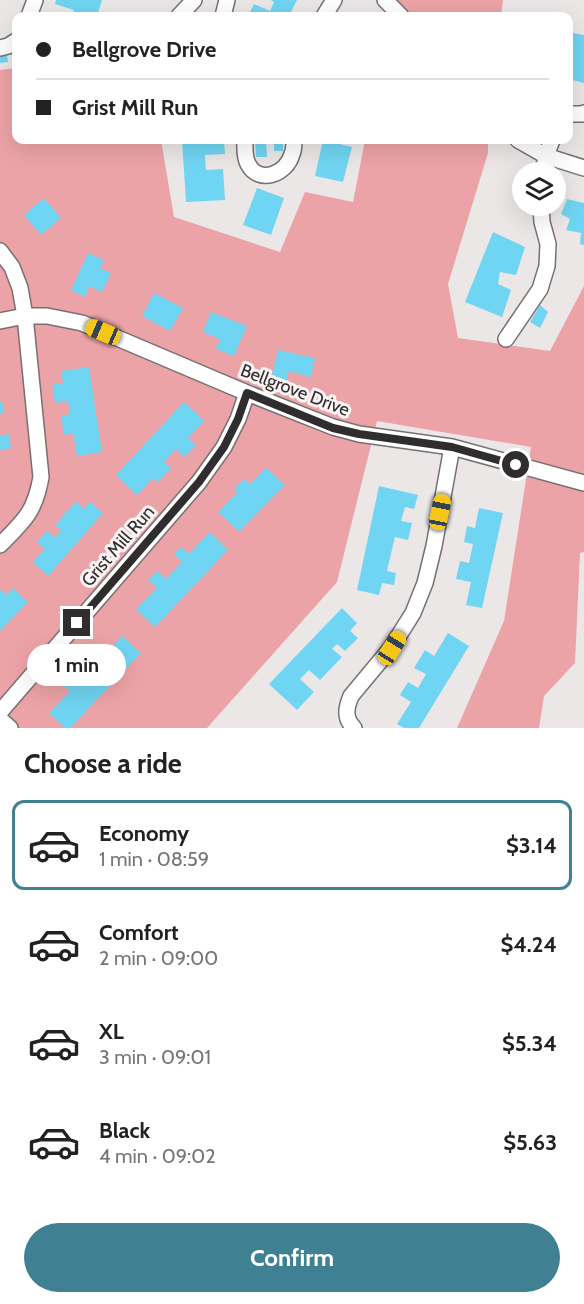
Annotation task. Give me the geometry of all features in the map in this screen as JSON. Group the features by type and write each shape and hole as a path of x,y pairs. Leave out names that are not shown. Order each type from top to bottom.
{"street":[{"path":"183,12 194,0"},
{"path":"385,0 397,12"},
{"path":"245,144 245,157 248,165 254,172 263,176 271,175 284,167 292,156 294,144"},
{"path":"525,144 546,156 584,168"},
{"path":"545,162 550,144"},
{"path":"506,339 540,289 548,266 548,244 542,216"},
{"path":"0,251 12,267 20,288 25,316 40,477 38,494 32,509 23,523 0,545"},
{"name":"Bellgrove Drive","path":"0,321 25,316 46,316 82,323 333,428 359,434 452,447 584,483"},
{"name":"Grist Mill Run","path":"0,712 199,482 224,447 238,419 247,393"},
{"path":"354,728 346,715 351,696 392,648 413,613 425,583 452,447"},
{"path":"0,719 10,728"}],"shaded area":[{"path":"384,0 503,0 502,12 384,12"},
{"path":"12,68 12,144 162,144 174,217 280,252 305,192 353,202 364,144 488,144 488,153 448,284 458,338 550,351 584,286 584,552 580,553 575,663 544,696 539,728 457,728 504,621 531,447 377,421 337,582 207,728 0,728 0,70"}],"building":[{"path":"56,0 102,0 98,12 73,12 74,10 55,4"},
{"path":"271,0 297,0 291,12 250,12 254,4 270,11 274,2"},
{"path":"573,33 584,35 584,83 573,80"},
{"path":"7,55 8,62 0,63 0,56"},
{"path":"182,144 224,144 225,154 205,155 206,170 223,169 225,200 186,202"},
{"path":"255,144 266,144 267,157 256,157"},
{"path":"274,144 283,144 283,151 274,151"},
{"path":"322,144 352,147 343,182 315,176"},
{"path":"257,188 284,198 271,235 243,225"},
{"path":"44,198 61,218 41,235 24,215"},
{"path":"567,199 584,203 584,245 580,244 581,233 566,230 570,219 565,216"},
{"path":"493,232 525,247 516,275 500,272 498,284 511,290 502,317 465,302"},
{"path":"88,253 104,260 100,268 111,273 102,292 89,286 85,297 71,290"},
{"path":"154,293 183,308 170,331 142,316"},
{"path":"540,305 548,312 540,328 530,322"},
{"path":"211,312 247,326 234,356 216,349 220,339 203,332"},
{"path":"278,350 315,358 311,377 289,371 287,382 271,379"},
{"path":"89,367 102,452 77,456 73,433 64,435 61,416 70,414 68,401 55,403 52,385 63,383 61,371"},
{"path":"0,402 2,402 4,413 0,414"},
{"path":"184,402 204,421 188,438 196,445 184,457 176,449 164,462 171,468 158,482 153,478 137,495 116,475"},
{"path":"9,434 11,448 0,450 0,436"},
{"path":"266,468 285,485 239,532 218,512 237,493 234,489 244,479 250,484"},
{"path":"379,486 418,495 414,509 405,507 401,521 412,523 408,540 395,537 387,571 396,573 394,585 382,583 379,595 357,590"},
{"path":"76,501 84,509 90,502 103,513 48,576 33,562 45,549 37,542 47,531 55,538 61,530 55,525"},
{"path":"479,508 503,513 482,608 466,605 471,582 456,579 460,561 469,563 473,544 464,542 467,526 475,528"},
{"path":"210,532 228,550 155,627 136,609 157,588 148,580 157,571 166,579 182,562 174,554 181,547 189,554"},
{"path":"13,588 28,602 0,631 0,589 6,595"},
{"path":"342,608 357,623 350,631 358,638 345,651 337,644 332,649 342,657 320,680 309,670 300,679 314,692 297,710 269,684"},
{"path":"448,633 469,646 419,728 404,728 397,724 411,702 400,695 408,682 418,688 426,674 414,668 425,650 434,656"},
{"path":"122,636 141,653 70,728 65,728 49,713 70,691 61,684 70,674 79,683 95,666 87,658 94,650 102,658"}],"route":[{"path":"77,623 199,482 224,447 238,419 247,393 333,428 359,434 452,447 516,465"}]}
